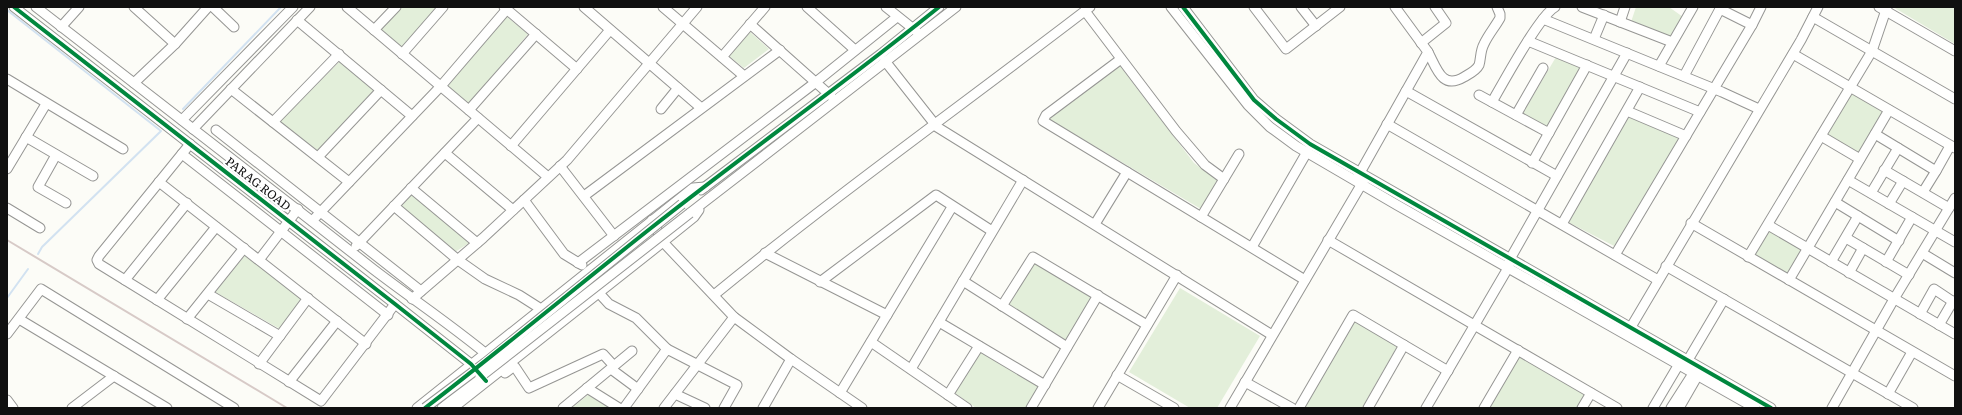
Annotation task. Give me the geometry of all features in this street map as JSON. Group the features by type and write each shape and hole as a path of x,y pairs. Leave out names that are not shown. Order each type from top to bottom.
{"street":[{"name":"PARAG ROAD","path":"14,7 165,124 186,148 359,284 471,364 486,381"},
{"name":"PARAG ROAD","path":"36,7 503,368"},
{"path":"61,27 79,7"},
{"path":"134,7 175,44"},
{"path":"134,83 175,44 208,7"},
{"path":"213,7 234,27"},
{"path":"182,120 293,7"},
{"path":"194,129 310,7"},
{"path":"347,7 548,177"},
{"path":"374,30 396,7"},
{"path":"402,54 443,7"},
{"path":"584,7 700,107"},
{"path":"663,7 744,76"},
{"path":"412,299 477,244 560,166 697,7"},
{"path":"722,57 764,7"},
{"path":"807,7 855,50"},
{"path":"886,7 916,31"},
{"path":"442,408 885,61 939,7"},
{"path":"425,408 485,363 705,186 828,93 916,31 956,7"},
{"path":"1172,7 1248,105 1280,134 1307,152 1360,179 1689,366 1755,408"},
{"path":"1183,7 1254,100 1310,144 1360,179"},
{"path":"1254,7 1286,49 1340,7"},
{"path":"1301,7 1316,26"},
{"path":"1395,7 1428,52 1439,73 1444,79 1450,82 1455,82 1476,69 1478,66 1484,43 1500,18 1500,14 1496,7"},
{"path":"1421,43 1446,23 1435,7"},
{"path":"1492,102 1528,41 1543,19 1555,7"},
{"path":"1582,7 1594,9 1620,22 1672,42"},
{"path":"1620,22 1625,7"},
{"path":"1658,66 1693,7"},
{"path":"1615,255 1752,25 1760,7"},
{"path":"1628,331 1793,54 1818,7"},
{"path":"312,221 441,86 505,8 577,69"},
{"path":"1684,76 1721,8 1752,25"},
{"path":"1748,257 1872,51 1884,8 1955,51"},
{"path":"714,296 766,253 934,123 1088,9 1121,59 1176,131 1205,165 1224,179"},
{"path":"1594,39 1604,15"},
{"path":"578,263 816,82 897,17"},
{"path":"1813,17 1955,100"},
{"path":"1543,19 1714,88 1759,109"},
{"path":"298,20 412,116"},
{"path":"750,24 835,100"},
{"path":"511,146 610,30"},
{"path":"469,110 536,34"},
{"path":"1528,41 1700,112"},
{"path":"584,196 700,107 780,50"},
{"path":"1230,408 1328,240 1388,124 1428,52"},
{"path":"1426,408 1474,326 1537,210 1627,53"},
{"path":"273,122 339,54"},
{"path":"1793,54 1953,147 1923,192"},
{"path":"1121,59 1046,115 1043,121 1305,280"},
{"path":"885,61 937,127 1272,335"},
{"path":"1532,163 1587,65"},
{"path":"1516,115 1543,68"},
{"path":"7,80 123,149"},
{"path":"1562,224 1640,87"},
{"path":"660,109 678,88"},
{"path":"231,89 349,182"},
{"path":"318,157 380,90"},
{"path":"1406,91 1557,176"},
{"path":"1479,95 1549,133"},
{"path":"7,170 46,104"},
{"path":"1789,280 1889,110"},
{"path":"1627,111 1686,136"},
{"path":"165,124 174,114"},
{"path":"351,252 478,118"},
{"path":"1388,124 1658,280"},
{"path":"1280,134 1286,126"},
{"path":"216,130 421,291"},
{"path":"1875,134 1936,171"},
{"path":"1821,136 1860,159"},
{"path":"26,137 93,176"},
{"path":"186,148 392,309 321,401 99,264 97,260 186,148"},
{"path":"1871,193 1898,148"},
{"path":"1252,247 1307,152"},
{"path":"445,153 513,210"},
{"path":"1201,217 1239,154"},
{"path":"56,155 38,187 66,203"},
{"path":"560,166 614,236"},
{"path":"1884,170 1949,208"},
{"path":"1095,224 1127,172"},
{"path":"911,369 1023,180"},
{"path":"1848,180 1955,242"},
{"path":"1889,204 1903,181"},
{"path":"159,182 366,344"},
{"path":"417,408 693,188 705,186"},
{"path":"411,188 477,244"},
{"path":"820,282 936,195 992,231"},
{"path":"1832,408 1877,332 1894,299 1955,198"},
{"path":"524,200 564,254 590,270"},
{"path":"453,408 694,217 707,200"},
{"path":"1835,202 1899,241"},
{"path":"125,280 187,203"},
{"path":"394,206 458,260 485,279 519,295 541,309"},
{"path":"840,393 952,206"},
{"path":"7,208 40,228"},
{"path":"259,260 298,209"},
{"path":"645,212 652,221 663,242 734,317 791,359 862,408"},
{"path":"1831,262 1858,216"},
{"path":"1886,262 1912,217"},
{"path":"1691,223 1955,376"},
{"path":"1768,225 1955,334"},
{"path":"157,300 216,226"},
{"path":"1846,238 1909,275"},
{"path":"1328,240 1617,408"},
{"path":"187,319 244,248"},
{"path":"1849,273 1864,248"},
{"path":"766,253 887,315"},
{"path":"1922,253 1955,273"},
{"path":"1002,306 1033,257 1147,325"},
{"path":"1666,266 1913,408"},
{"path":"1098,408 1177,275"},
{"path":"963,282 1067,347"},
{"path":"7,334 41,289 234,408"},
{"path":"1920,314 1934,290 1954,302 1939,325"},
{"path":"598,292 609,304 636,318 667,349 737,385 724,408"},
{"path":"208,294 280,336"},
{"path":"1032,408 1098,296"},
{"path":"259,364 308,298"},
{"path":"1671,408 1689,366 1724,299"},
{"path":"1299,408 1352,315 1448,371"},
{"path":"664,408 734,317"},
{"path":"19,319 114,376 162,407"},
{"path":"289,382 337,321"},
{"path":"939,322 1045,385"},
{"path":"871,342 967,408"},
{"path":"1368,408 1404,345"},
{"path":"948,395 979,346"},
{"path":"624,408 667,349"},
{"path":"1484,408 1518,350"},
{"path":"563,408 632,351"},
{"path":"1888,394 1912,352"},
{"path":"460,408 513,367 515,367 528,388 602,354 612,368 638,389"},
{"path":"764,407 791,359"},
{"path":"1653,408 1689,366"},
{"path":"1679,408 1689,366"},
{"path":"1689,366 1771,408"},
{"path":"78,406 114,376"},
{"path":"1117,376 1174,408"},
{"path":"1245,382 1292,408"},
{"path":"587,388 619,408"},
{"path":"1582,408 1591,393"},
{"path":"675,394 705,408"},
{"path":"7,400 13,408"}],"green space":[{"path":"402,7 437,7 401,48 380,29"},
{"path":"1636,7 1669,7 1683,17 1671,38 1631,22"},
{"path":"1893,7 1955,7 1955,44"},
{"path":"506,16 528,34 469,104 447,86"},
{"path":"750,32 769,49 744,68 729,56"},
{"path":"1556,57 1582,68 1548,130 1521,116"},
{"path":"340,61 374,90 318,151 280,122"},
{"path":"1120,66 1194,163 1217,180 1201,209 1049,119"},
{"path":"1851,92 1883,111 1859,153 1827,135"},
{"path":"1630,115 1680,138 1616,247 1568,222"},
{"path":"412,194 469,243 455,252 401,207"},
{"path":"1768,230 1803,250 1788,276 1753,256"},
{"path":"246,254 302,299 280,329 215,292"},
{"path":"1035,263 1092,297 1065,343 1009,304"},
{"path":"1180,288 1260,336 1217,408 1190,408 1129,372"},
{"path":"1354,320 1398,345 1362,408 1304,408"},
{"path":"981,352 1039,386 1025,408 976,408 955,393"},
{"path":"1519,356 1585,394 1577,408 1489,408"},
{"path":"588,395 610,408 572,408"}],"waterway":[{"path":"183,109 281,7"},
{"path":"7,10 161,131 42,247 38,254"},
{"path":"7,298 28,269"}],"railway":[{"path":"7,240 287,408"}],"cycle path":[{"path":"14,7 471,364 486,381"},
{"path":"425,408 651,228 868,63 939,7"},
{"path":"1183,7 1254,100 1276,119 1310,144 1771,408"}]}
